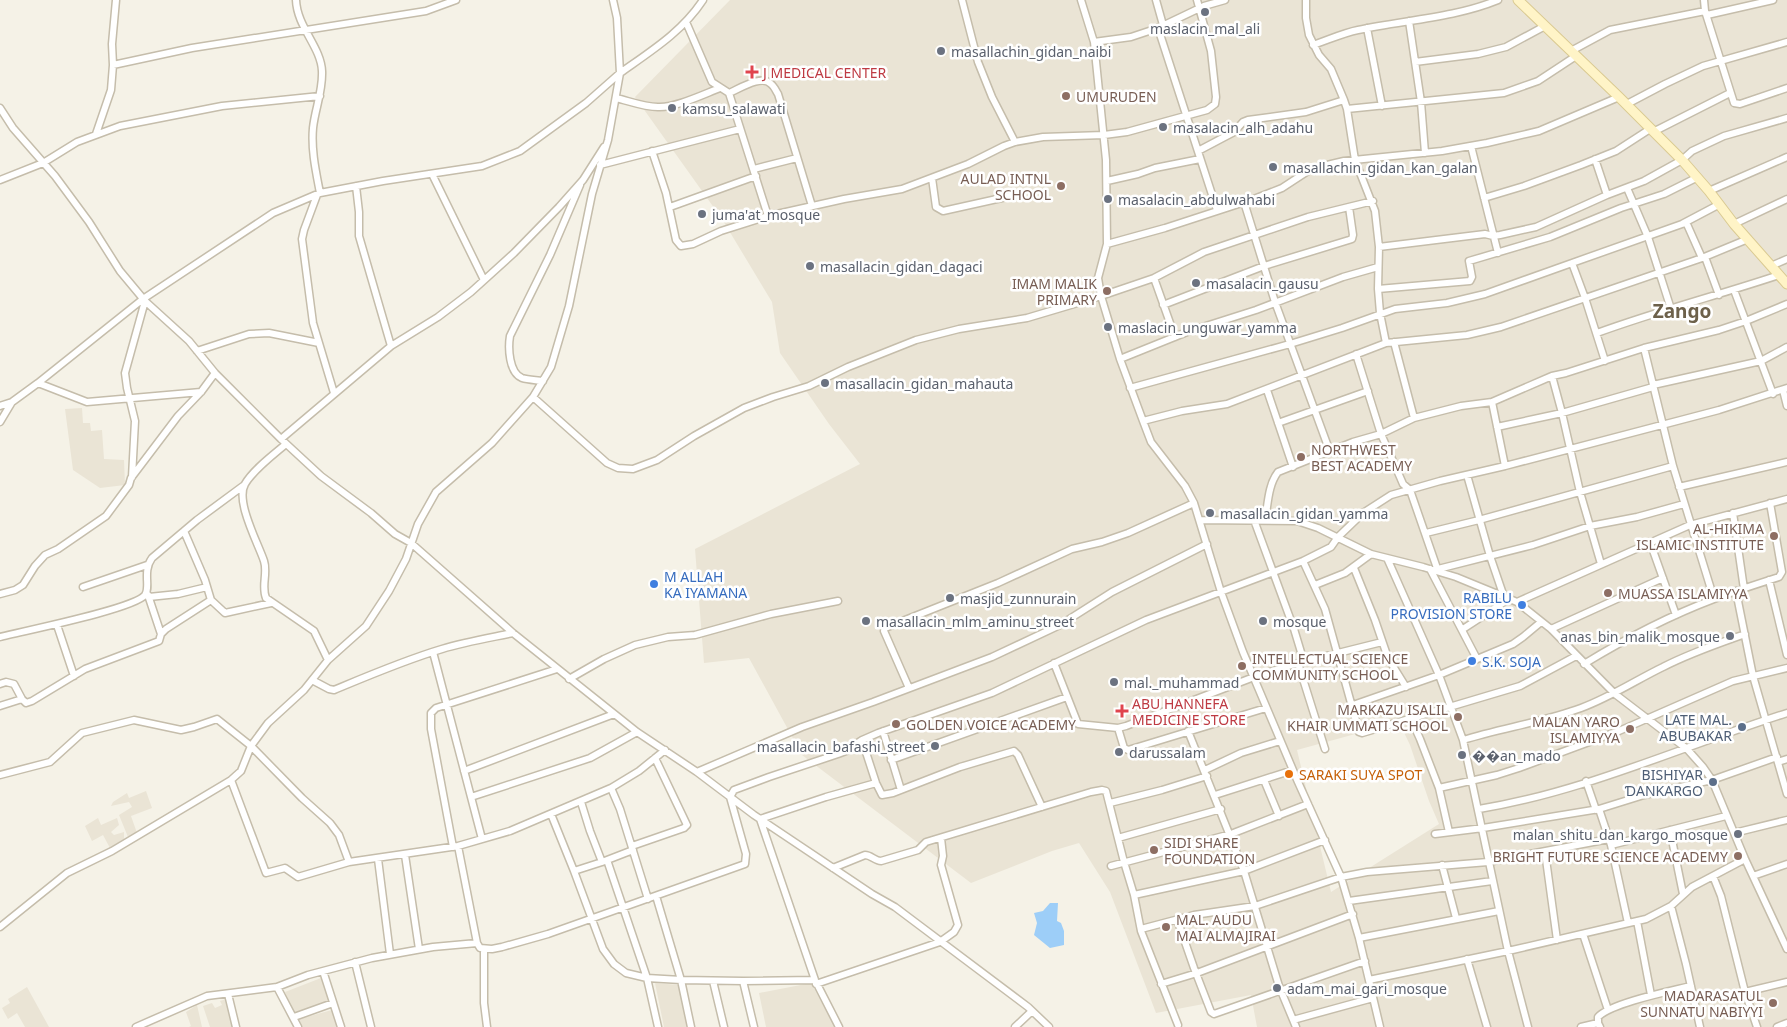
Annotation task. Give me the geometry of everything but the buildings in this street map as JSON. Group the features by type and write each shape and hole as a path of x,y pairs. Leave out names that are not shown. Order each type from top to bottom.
{"street":[{"path":"96,134 111,90 112,44 116,0"},
{"path":"296,0 298,18 321,64 322,73 320,96 313,128 314,158 319,194 304,230 302,240 314,323 334,393"},
{"path":"113,65 192,48 426,11 456,0"},
{"path":"0,926 67,873 112,851 230,780 241,771 251,746 268,723 304,690 328,660 366,626 389,591 406,559 418,524 436,492 492,443 533,397 551,367 569,306 592,194 608,140 620,73 617,18 613,0"},
{"path":"0,406 12,402 144,300 273,213 319,194 356,186 482,166 520,151 586,103 620,73 675,34 703,0"},
{"path":"962,0 978,62 992,97 1015,142"},
{"path":"1081,0 1094,42 1104,135 1108,244 1098,278 1101,296 1120,359 1151,442 1185,486 1194,503 1221,592 1243,652 1280,741 1341,877 1353,914 1380,1027"},
{"path":"1156,0 1160,27 1186,116 1217,210"},
{"path":"652,151 666,192 676,240 681,246 693,244 721,231 768,216 902,189 968,164 1015,142 1043,137 1104,135 1143,129 1212,107 1215,104 1216,97 1210,51 1197,0"},
{"path":"1094,42 1131,36 1160,27 1199,8 1225,0"},
{"path":"1306,0 1306,18 1313,45 1319,55 1332,69 1344,100 1355,160 1376,211 1379,248 1378,289 1380,314 1414,418"},
{"path":"1313,45 1356,30 1453,13 1498,0"},
{"path":"1518,0 1682,160 1734,224 1787,284"},
{"path":"1704,0 1706,13 1734,103 1740,104 1787,88"},
{"path":"1347,109 1504,93 1538,81 1573,54 1610,30 1773,0"},
{"path":"1409,21 1422,102 1425,153"},
{"path":"686,22 712,82 729,93 768,216"},
{"path":"1415,62 1478,54 1506,47 1544,26"},
{"path":"1368,28 1382,106"},
{"path":"1626,104 1665,84 1721,60 1787,42"},
{"path":"729,93 760,80 766,80 772,84 778,94 812,206"},
{"path":"616,98 660,108 720,88"},
{"path":"1484,198 1524,186 1616,151 1652,131 1730,93"},
{"path":"0,180 43,163 77,142 120,126 222,106 320,96"},
{"path":"1108,244 1165,228 1244,202 1282,188 1308,171 1344,161 1425,153 1471,146 1539,131 1619,97"},
{"path":"1198,151 1234,132 1243,122 1248,120 1306,112 1344,100"},
{"path":"0,108 13,128 89,222 120,271 144,300 190,342 215,373 283,442 321,476 371,513 395,534 411,543 557,670 637,732 697,772 760,819 895,907 940,942 978,968 1049,1027"},
{"path":"1379,248 1485,234 1493,236 1536,227 1644,181 1682,160 1692,151 1724,136 1787,118"},
{"path":"600,165 740,129"},
{"path":"543,381 520,378 515,372 508,346 510,336 550,255 583,180 608,140"},
{"path":"1471,146 1498,253"},
{"path":"1708,191 1787,157"},
{"path":"670,208 797,158"},
{"path":"1107,181 1155,168 1200,159"},
{"path":"1595,159 1608,195"},
{"path":"432,174 484,280"},
{"path":"932,178 936,207 942,211 1015,195"},
{"path":"1378,289 1470,281 1472,277 1469,261 1550,237 1621,208 1664,194 1696,178"},
{"path":"83,587 147,565 152,558 197,520 243,486 283,442 334,393 391,346 438,317 484,280 514,253 583,180"},
{"path":"356,186 359,236 391,346"},
{"path":"1627,188 1648,237 1671,309"},
{"path":"1734,224 1787,200"},
{"path":"533,397 607,463 618,468 633,469 657,460 744,408 809,386 848,367 916,340 959,329 1027,318 1101,296 1154,278 1204,252 1308,217 1373,201"},
{"path":"1244,202 1275,302 1330,452"},
{"path":"1130,388 1290,344 1395,309 1447,303 1485,294 1648,237 1686,222 1718,205"},
{"path":"1163,305 1264,266 1352,239 1349,207"},
{"path":"1686,222 1719,294"},
{"path":"1143,421 1182,411 1227,404 1390,342 1481,332 1586,298 1748,240"},
{"path":"1771,266 1787,259"},
{"path":"1572,263 1586,298 1605,361"},
{"path":"1120,359 1343,276 1378,267"},
{"path":"1597,333 1780,275"},
{"path":"1154,278 1175,337"},
{"path":"1734,290 1773,394"},
{"path":"0,594 15,590 23,585 46,555 58,549 106,516 129,485 136,421 125,373 144,300"},
{"path":"1265,520 1274,478 1278,472 1381,434 1414,418 1461,406 1492,402 1552,376 1644,348 1746,322 1787,304"},
{"path":"197,351 249,334 269,333 319,343"},
{"path":"1496,427 1562,413 1653,386 1761,361 1787,347"},
{"path":"1644,348 1673,466 1714,599"},
{"path":"1356,354 1381,434 1400,477 1410,490 1426,533 1436,570 1477,659"},
{"path":"131,478 178,416 201,392 215,373"},
{"path":"1552,376 1580,492 1602,564"},
{"path":"38,383 87,402 201,392"},
{"path":"557,670 436,708 430,713 456,847 477,943 480,948 502,947 548,934 745,864 746,854 730,797 734,790 846,751 862,740 883,731 992,693 1146,620 1273,574 1303,561 1331,547 1338,537 1362,513 1391,496 1440,480 1570,450 1773,394 1785,389 1787,406"},
{"path":"1267,390 1293,467"},
{"path":"1278,423 1368,391"},
{"path":"0,422 12,402"},
{"path":"1492,402 1505,466"},
{"path":"1679,487 1787,462"},
{"path":"1426,533 1480,520 1673,466"},
{"path":"1467,475 1490,556 1507,598"},
{"path":"243,486 242,493 245,511 266,571 264,593 266,598 314,631 328,660"},
{"path":"1517,602 1690,525 1787,500"},
{"path":"909,688 884,632 885,628 998,583 1072,549 1119,536 1194,503"},
{"path":"1584,664 1610,648 1676,615 1714,599 1779,577 1782,572 1770,503"},
{"path":"1436,570 1533,545 1590,526 1637,517 1684,504"},
{"path":"1733,513 1744,589"},
{"path":"1200,520 1297,521 1318,528 1372,554 1436,570 1517,602 1551,629 1615,694 1687,748 1712,780 1745,859 1787,949"},
{"path":"1254,520 1294,629 1325,749"},
{"path":"184,531 211,600 225,613 271,603"},
{"path":"1650,542 1676,615"},
{"path":"697,772 802,727 992,658 1060,625 1112,592 1206,544"},
{"path":"1315,585 1354,568 1372,554"},
{"path":"1387,558 1452,706 1463,740 1508,951 1528,1027"},
{"path":"1303,561 1325,609 1339,654 1359,732 1362,733 1520,686 1576,656"},
{"path":"147,565 148,594 161,634"},
{"path":"1354,568 1388,658 1406,687"},
{"path":"1551,629 1663,578"},
{"path":"1769,580 1787,655"},
{"path":"0,637 57,625 133,602 148,594 178,594 207,587"},
{"path":"1736,591 1753,676 1787,794"},
{"path":"1463,629 1507,598"},
{"path":"0,684 6,682 14,684 26,703 32,702 85,669 159,641 161,634 166,629 211,600"},
{"path":"569,679 604,659 635,645 668,637 694,635 771,614 838,601"},
{"path":"1353,705 1439,675 1513,644 1541,622"},
{"path":"57,625 74,676"},
{"path":"312,680 334,690 433,652 468,642 513,633"},
{"path":"1463,740 1582,708 1615,694 1662,667 1695,651 1745,634"},
{"path":"1054,663 1078,724 1118,728 1254,677 1301,662 1382,642"},
{"path":"433,652 482,840"},
{"path":"1439,788 1496,775 1565,752 1619,731 1733,681 1787,668"},
{"path":"891,760 1067,697"},
{"path":"0,706 22,699"},
{"path":"1118,728 1124,748 1128,750 1266,708"},
{"path":"1479,809 1514,802 1586,781 1787,713"},
{"path":"464,771 614,714"},
{"path":"0,776 50,762 82,733 134,720 181,730 217,719 251,746 302,798 330,823 339,835 349,862"},
{"path":"1411,719 1439,788 1449,832"},
{"path":"883,731 901,790"},
{"path":"1188,731 1231,834 1255,906 1266,948 1296,1027"},
{"path":"471,797 590,758 637,732"},
{"path":"862,740 876,783 882,795 901,790 960,767 1014,751 1018,754 1042,807"},
{"path":"1110,803 1162,790 1206,773 1241,753 1280,741"},
{"path":"230,780 266,872 285,868 295,876 302,877 349,862 456,847 510,831 611,788 639,771 665,750"},
{"path":"574,871 605,861 632,848 684,828 686,825 655,758"},
{"path":"1435,834 1598,810 1644,795 1712,780 1777,759 1787,759"},
{"path":"1215,796 1293,770"},
{"path":"1264,780 1279,816"},
{"path":"1586,781 1610,842 1628,923"},
{"path":"760,819 876,783"},
{"path":"611,788 620,809 648,899"},
{"path":"833,868 865,855 881,861 918,850 926,842 1042,807 1102,790 1106,791 1134,895 1141,929 1178,1025"},
{"path":"581,802 590,831 605,861 647,978 658,1027"},
{"path":"1111,866 1231,834 1308,804"},
{"path":"1118,838 1221,809"},
{"path":"551,814 603,949 614,964 626,973 647,978 816,982 940,942 954,932 958,925 941,865 944,856 941,838"},
{"path":"1141,929 1177,919 1255,906 1341,877 1367,872 1488,862 1610,842 1726,816"},
{"path":"760,819 816,982 839,1027"},
{"path":"1734,834 1787,820"},
{"path":"1670,830 1683,894"},
{"path":"1134,895 1244,871 1324,840"},
{"path":"1545,852 1557,940"},
{"path":"405,855 419,949"},
{"path":"378,859 390,954"},
{"path":"1369,980 1508,951 1646,919 1671,906 1683,894 1745,859"},
{"path":"1753,876 1787,864"},
{"path":"1442,865 1456,918"},
{"path":"1713,876 1725,907 1745,992 1757,1027"},
{"path":"1349,902 1492,880"},
{"path":"656,896 681,980 691,1027"},
{"path":"1671,906 1700,1027"},
{"path":"1359,938 1499,911"},
{"path":"1161,984 1266,948 1353,914"},
{"path":"1177,919 1211,1012 1214,1014 1365,962"},
{"path":"1637,921 1651,996"},
{"path":"1583,934 1608,1010"},
{"path":"136,1027 208,996 277,987 323,971 390,954 477,943"},
{"path":"484,949 484,1003 487,1027"},
{"path":"1467,959 1487,1027"},
{"path":"356,962 371,1027"},
{"path":"323,971 341,1027"},
{"path":"713,981 724,1027"},
{"path":"743,981 754,1027"},
{"path":"1745,992 1787,982"},
{"path":"1581,1027 1599,1025 1598,1017 1608,1010 1651,996 1691,986"},
{"path":"277,987 298,1027"},
{"path":"228,994 236,1027"},
{"path":"1293,1020 1373,998"},
{"path":"294,1017 333,1004"},
{"path":"1015,1027 1032,1011"},
{"path":"1777,1027 1787,1023"}],"shaded area":[{"path":"730,0 1787,0 1787,1027 1257,1027 1251,995 1156,1013 1110,892 1079,843 1052,851 971,883 802,755 749,658 704,663 695,549 860,464 829,424 780,353 772,302 722,219 635,97","holes":["1399,722 1410,745 1439,824 1331,892 1297,750"]},
{"path":"82,408 83,423 90,423 91,431 102,430 104,459 124,460 125,485 100,488 73,470 65,409"},
{"path":"146,791 152,808 131,816 137,833 128,837 119,815 132,807 129,802 111,806 113,802 127,793 129,798"},
{"path":"98,818 101,825 117,818 119,825 111,832 114,835 124,832 124,839 110,848 103,835 92,841 85,826"},
{"path":"321,978 330,1003 294,1016 285,992"},
{"path":"655,983 679,985 687,1027 664,1027"},
{"path":"811,983 835,1027 766,1027 759,993"},
{"path":"27,987 49,1027 25,1027 17,1013 8,1019 2,1008 10,1003 8,999"},
{"path":"227,999 232,1027 210,1027 203,1006 212,1003 215,1008 222,1005 220,1001"},
{"path":"197,1005 202,1027 189,1027 191,1026 186,1012"},
{"path":"332,1010 337,1027 302,1027 299,1019"}],"water":[{"path":"1050,903 1058,903 1057,921 1061,923 1064,931 1064,945 1050,948 1034,935 1037,923 1034,913 1043,911"}],"place":[{"name":"maslacin_mal_ali","path":"1205,12"},
{"name":"masallachin_gidan_naibi","path":"941,51"},
{"name":"J MEDICAL CENTER","path":"752,72"},
{"name":"UMURUDEN","path":"1066,96"},
{"name":"kamsu_salawati","path":"672,108"},
{"name":"masalacin_alh_adahu","path":"1163,127"},
{"name":"masallachin_gidan_kan_galan","path":"1273,167"},
{"name":"AULAD INTNL SCHOOL","path":"1061,186"},
{"name":"masalacin_abdulwahabi","path":"1108,199"},
{"name":"juma'at_mosque","path":"702,214"},
{"name":"masallacin_gidan_dagaci","path":"810,266"},
{"name":"masalacin_gausu","path":"1196,283"},
{"name":"IMAM MALIK PRIMARY","path":"1107,291"},
{"name":"maslacin_unguwar_yamma","path":"1108,327"},
{"name":"masallacin_gidan_mahauta","path":"825,383"},
{"name":"NORTHWEST BEST ACADEMY","path":"1301,457"},
{"name":"masallacin_gidan_yamma","path":"1210,513"},
{"name":"AL-HIKIMA ISLAMIC INSTITUTE","path":"1774,536"},
{"name":"M ALLAH KA IYAMANA","path":"654,584"},
{"name":"MUASSA ISLAMIYYA","path":"1608,593"},
{"name":"masjid_zunnurain","path":"950,598"},
{"name":"RABILU PROVISION STORE","path":"1522,605"},
{"name":"masallacin_mlm_aminu_street","path":"866,621"},
{"name":"mosque","path":"1263,621"},
{"name":"anas_bin_malik_mosque","path":"1730,636"},
{"name":"S.K. SOJA","path":"1472,661"},
{"name":"INTELLECTUAL SCIENCE COMMUNITY SCHOOL","path":"1242,666"},
{"name":"mal._muhammad","path":"1114,682"},
{"name":"ABU HANNEFA MEDICINE STORE","path":"1122,711"},
{"name":"MARKAZU ISALIL KHAIR UMMATI SCHOOL","path":"1458,717"},
{"name":"GOLDEN VOICE ACADEMY","path":"896,724"},
{"name":"LATE MAL. ABUBAKAR","path":"1742,727"},
{"name":"MALAN YARO ISLAMIYYA","path":"1630,729"},
{"name":"masallacin_bafashi_street","path":"935,746"},
{"name":"darussalam","path":"1119,752"},
{"name":"��an_mado","path":"1462,755"},
{"name":"SARAKI SUYA SPOT","path":"1289,774"},
{"name":"BISHIYAR ƊANKARGO","path":"1713,782"},
{"name":"malan_shitu_dan_kargo_mosque","path":"1738,834"},
{"name":"SIDI SHARE FOUNDATION","path":"1154,850"},
{"name":"BRIGHT FUTURE SCIENCE ACADEMY","path":"1738,856"},
{"name":"MAL. AUDU MAI ALMAJIRAI","path":"1166,927"},
{"name":"adam_mai_gari_mosque","path":"1277,988"},
{"name":"MADARASATUL SUNNATU NABIYYI","path":"1773,1003"}],"district":[{"name":"Zango","path":"1682,311"}]}
